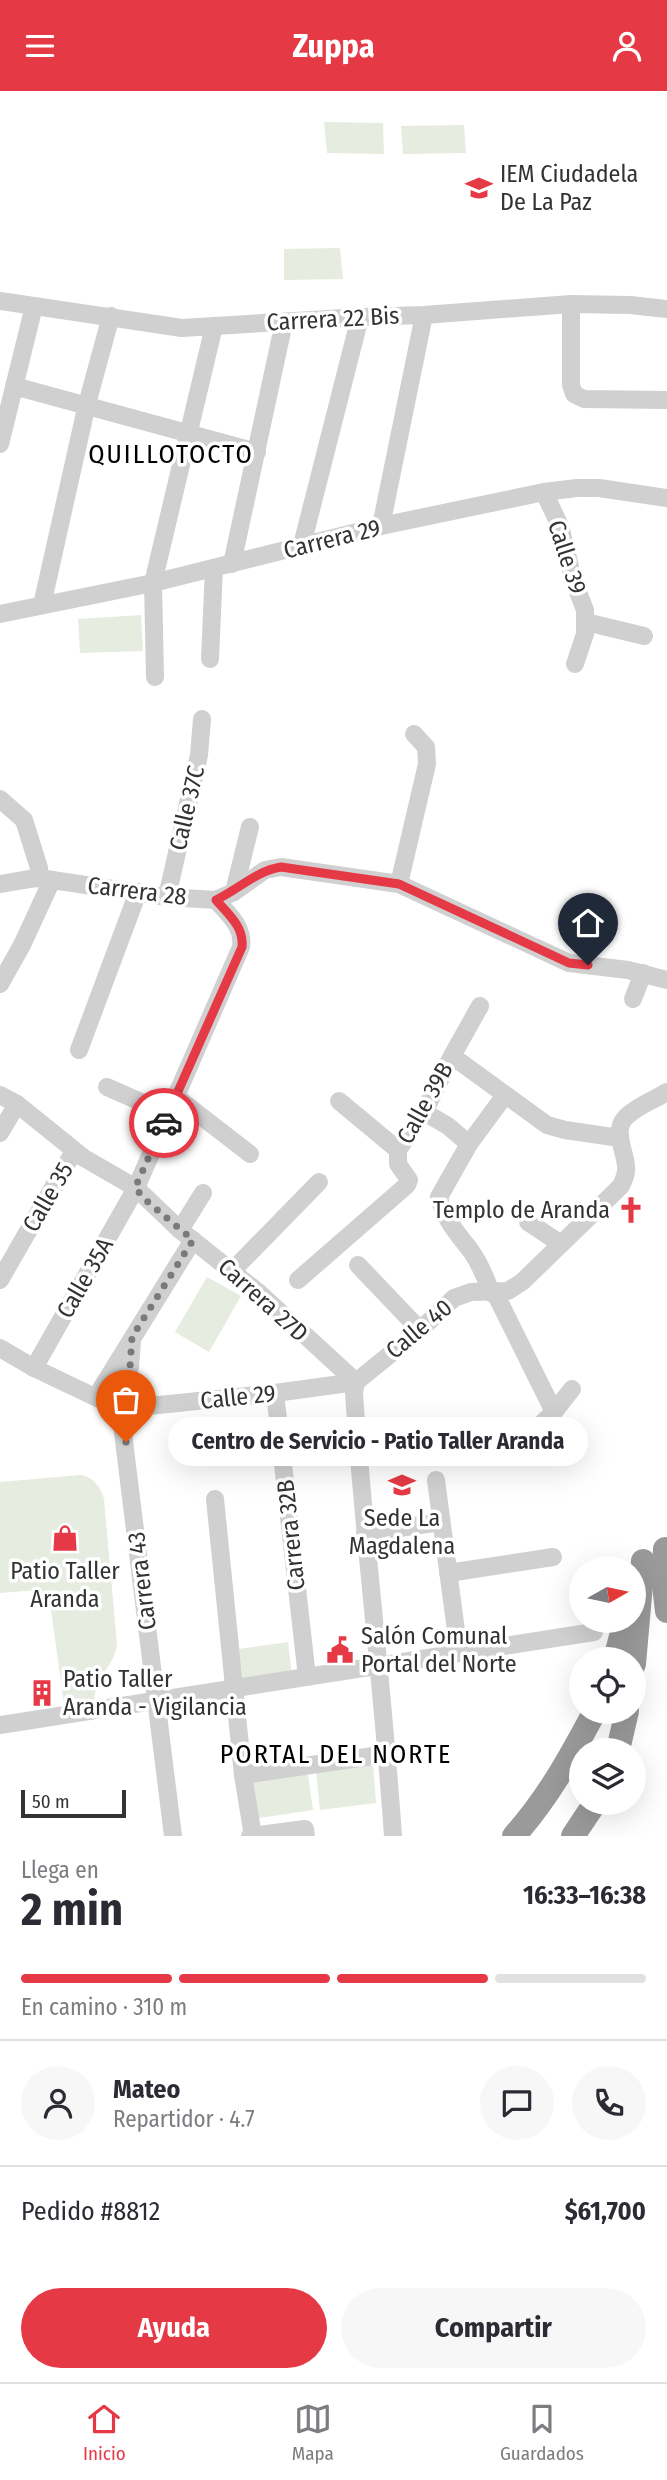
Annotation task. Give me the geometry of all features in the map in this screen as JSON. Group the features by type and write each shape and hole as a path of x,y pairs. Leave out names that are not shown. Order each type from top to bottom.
{"highway":[{"path":"646,1558 652,1553 666,1549 663,1577 667,1611"},
{"path":"514,1836 532,1816 564,1770 587,1724"},
{"path":"573,1836 587,1815"}],"street":[{"name":"Carrera 22 Bis","path":"0,301 182,328 571,304 667,309"},
{"path":"571,304 571,385 574,394 584,399 667,400"},
{"path":"0,445 34,306"},
{"path":"381,526 424,315"},
{"path":"42,605 87,404 111,316"},
{"path":"302,545 360,317"},
{"path":"232,564 284,322"},
{"path":"155,677 153,586 215,326"},
{"path":"14,386 257,452"},
{"name":"Carrera 29","path":"0,620 577,488 599,488 667,498"},
{"name":"Carrera 29","path":"214,572 232,564 381,526 546,496 580,495 667,504"},
{"name":"Calle 39","path":"546,496 560,526 586,622"},
{"path":"210,659 214,572"},
{"name":"Carrera 29","path":"0,614 153,586"},
{"path":"575,664 586,622 644,636"},
{"name":"Calle 37C","path":"167,897 199,755 202,719"},
{"path":"399,884 428,764 426,747 414,734"},
{"path":"0,799 24,820 39,868 45,878 22,945 0,984"},
{"path":"234,892 250,827"},
{"name":"Carrera 28","path":"0,884 45,878 167,897 216,900 234,892 265,870 281,867 399,884 569,963 643,973 667,980"},
{"path":"79,1050 138,892"},
{"name":"Calle 35A","path":"34,1368 135,1188 242,947 243,936 240,928 216,900"},
{"path":"632,999 643,973"},
{"name":"Calle 39B","path":"298,1280 407,1185 407,1174 398,1164 398,1150 424,1112 480,1006"},
{"path":"452,1056 547,1125 565,1130 620,1137 620,1126 625,1118 667,1092"},
{"path":"107,1087 168,1114"},
{"path":"505,1094 469,1144 439,1197 452,1227 484,1273 554,1412"},
{"name":"Carrera 27D","path":"0,1095 16,1104 74,1151 135,1188 186,1235 233,1270 356,1382"},
{"path":"175,1097 250,1154"},
{"path":"339,1101 398,1150"},
{"path":"0,1133 16,1104"},
{"path":"424,1112 448,1126 469,1144"},
{"name":"Calle 40","path":"356,1382 454,1298 471,1293 508,1291 522,1282 621,1186 626,1175 626,1163 620,1137"},
{"name":"Calle 35","path":"0,1280 74,1151"},
{"path":"233,1270 319,1182"},
{"path":"0,1347 34,1368 109,1404 130,1367 132,1337 186,1235 204,1193"},
{"path":"528,1222 561,1244"},
{"path":"358,1265 419,1330"},
{"path":"356,1382 354,1393 365,1532 393,1836"},
{"name":"Calle 29","path":"109,1404 275,1393 356,1382"},
{"path":"522,1442 554,1412 572,1389"},
{"name":"Carrera 32B","path":"275,1393 307,1677"},
{"name":"Carrera 43","path":"109,1404 157,1701 173,1836"},
{"path":"436,1481 458,1653"},
{"path":"215,1499 251,1836 305,1832"},
{"path":"365,1532 441,1522"},
{"path":"448,1573 553,1557"},
{"path":"0,1725 588,1633"},
{"path":"243,1775 387,1754"}],"shaded area":[{"path":"324,122 383,123 384,154 327,153"},
{"path":"464,125 466,153 403,154 401,126"},
{"path":"340,248 343,279 284,280 284,249"},
{"path":"141,615 143,651 80,653 78,619"},
{"path":"207,1277 241,1296 209,1352 175,1332"},
{"path":"81,1475 96,1483 104,1499 117,1645 112,1660 98,1683 94,1700 64,1704 49,1595 39,1590 0,1593 0,1482"},
{"path":"288,1642 292,1675 243,1681 239,1649"},
{"path":"373,1763 376,1803 320,1810 316,1771"},
{"path":"307,1767 313,1810 253,1819 246,1776"}],"way so far":[{"path":"126,1442 123,1416 120,1409 111,1405 130,1367 132,1337 193,1240 135,1188 164,1123"}],"place":[{"name":"IEM Ciudadela De La Paz","path":"479,188"},
{"name":"Templo de Aranda","path":"631,1210"},
{"name":"Centro de Servicio - Patio Taller Aranda","path":"126,1442"},
{"name":"Sede La Magdalena","path":"402,1485"},
{"name":"Patio Taller Aranda","path":"65,1538"},
{"name":"Salón Comunal Portal del Norte","path":"340,1650"},
{"name":"Patio Taller Aranda - Vigilancia","path":"42,1693"}],"district":[{"name":"QUILLOTOCTO","path":"171,454"},
{"name":"PORTAL DEL NORTE","path":"336,1754"}],"route":[{"path":"164,1123 242,947 243,936 240,928 216,900 234,892 265,870 281,867 399,884 569,963 588,965"}]}
